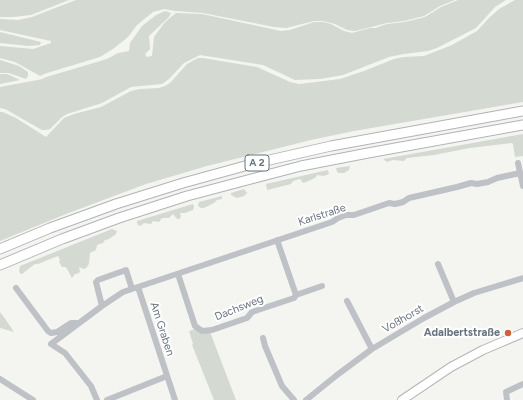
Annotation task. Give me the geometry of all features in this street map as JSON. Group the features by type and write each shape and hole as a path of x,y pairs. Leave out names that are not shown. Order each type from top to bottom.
{"highway":[{"name":"A 2","path":"0,249 50,228 136,197 252,164 331,146 523,111"},
{"name":"A 2","path":"0,265 62,239 119,218 187,196 301,166 523,125"}],"main road":[{"path":"402,400 451,367 483,350 523,333"}],"street":[{"path":"518,164 523,186"},
{"name":"Karlstraße","path":"97,400 91,386 65,353 51,344 123,292 332,222 346,215 354,215 389,203 395,204 403,202 409,198 471,183 482,183 520,173"},
{"path":"277,240 296,295"},
{"path":"438,264 454,302"},
{"path":"102,306 96,282 98,280 126,270 135,288"},
{"name":"Dachsweg","path":"178,274 192,319 197,328 202,331 212,330 247,318 252,312 289,300 294,298 296,295 322,286"},
{"name":"Voßhorst","path":"306,400 372,349 412,325 474,293 523,278"},
{"path":"16,288 51,333 58,332 71,323 79,323"},
{"name":"Am Graben","path":"135,288 175,400"},
{"path":"347,301 372,349"},
{"path":"263,338 282,386 294,400"},
{"path":"107,400 166,376"},
{"path":"0,379 33,400"},
{"path":"507,400 506,392 523,384"}],"shaded area":[{"path":"0,0 69,0 31,15 0,17"},
{"path":"76,0 455,0 440,6 424,16 355,31 347,30 335,24 323,21 314,21 286,28 203,13 164,9 153,12 137,25 128,37 100,57 40,76 15,62 0,58 0,46 33,49 51,43 51,41 0,30 0,19 18,20 32,17"},
{"path":"458,0 506,0 495,7 476,28 437,48 428,51 389,57 343,75 320,79 295,80 263,65 200,55 184,63 169,79 162,84 131,87 102,103 67,114 50,129 42,130 5,109 0,108 0,87 43,79 107,59 118,53 129,51 130,43 142,26 156,15 165,11 171,13 169,17 149,36 150,49 145,54 147,57 152,56 154,37 165,22 176,13 202,14 281,31 290,30 314,22 323,22 352,33 387,24 405,22 425,17 441,7"},
{"path":"515,0 523,0 523,102 354,131 311,140 207,166 146,184 0,241 0,112 16,118 46,137 64,118 101,107 131,91 165,86 170,83 187,64 198,58 257,67 290,82 299,84 340,79 394,59 424,56 452,45 477,31 499,9"},
{"path":"0,32 41,42 40,45 29,46 0,43"},
{"path":"0,60 19,66 28,72 28,76 26,79 9,73 0,73"},
{"path":"0,74 7,74 20,80 0,84"},
{"path":"523,134 523,156 515,157 512,143 407,158 404,161 393,160 387,162 383,159"},
{"path":"350,166 349,170 344,173 337,172 336,168"},
{"path":"328,170 329,174 324,176 317,175 315,178 303,183 300,179 293,181 291,184 267,190 266,184"},
{"path":"244,189 247,193 244,196 237,198 231,195 231,193"},
{"path":"222,196 222,199 217,200 204,208 198,206 199,202"},
{"path":"193,204 193,210 180,213 181,217 179,219 177,219 173,214 169,218 162,218 159,222 153,221 151,224 144,223 140,226 137,224 137,221"},
{"path":"112,229 117,231 116,234 105,240 103,243 97,245 96,250 90,253 89,264 86,268 84,269 79,267 80,272 75,274 72,278 66,267 62,267 58,256 35,264 22,274 19,272 20,266"},
{"path":"0,312 6,320 14,332 0,328"},
{"path":"195,329 202,334 210,332 236,400 214,400 192,345 189,331"}],"place":[{"name":"Adalbertstraße","path":"508,333"}]}
